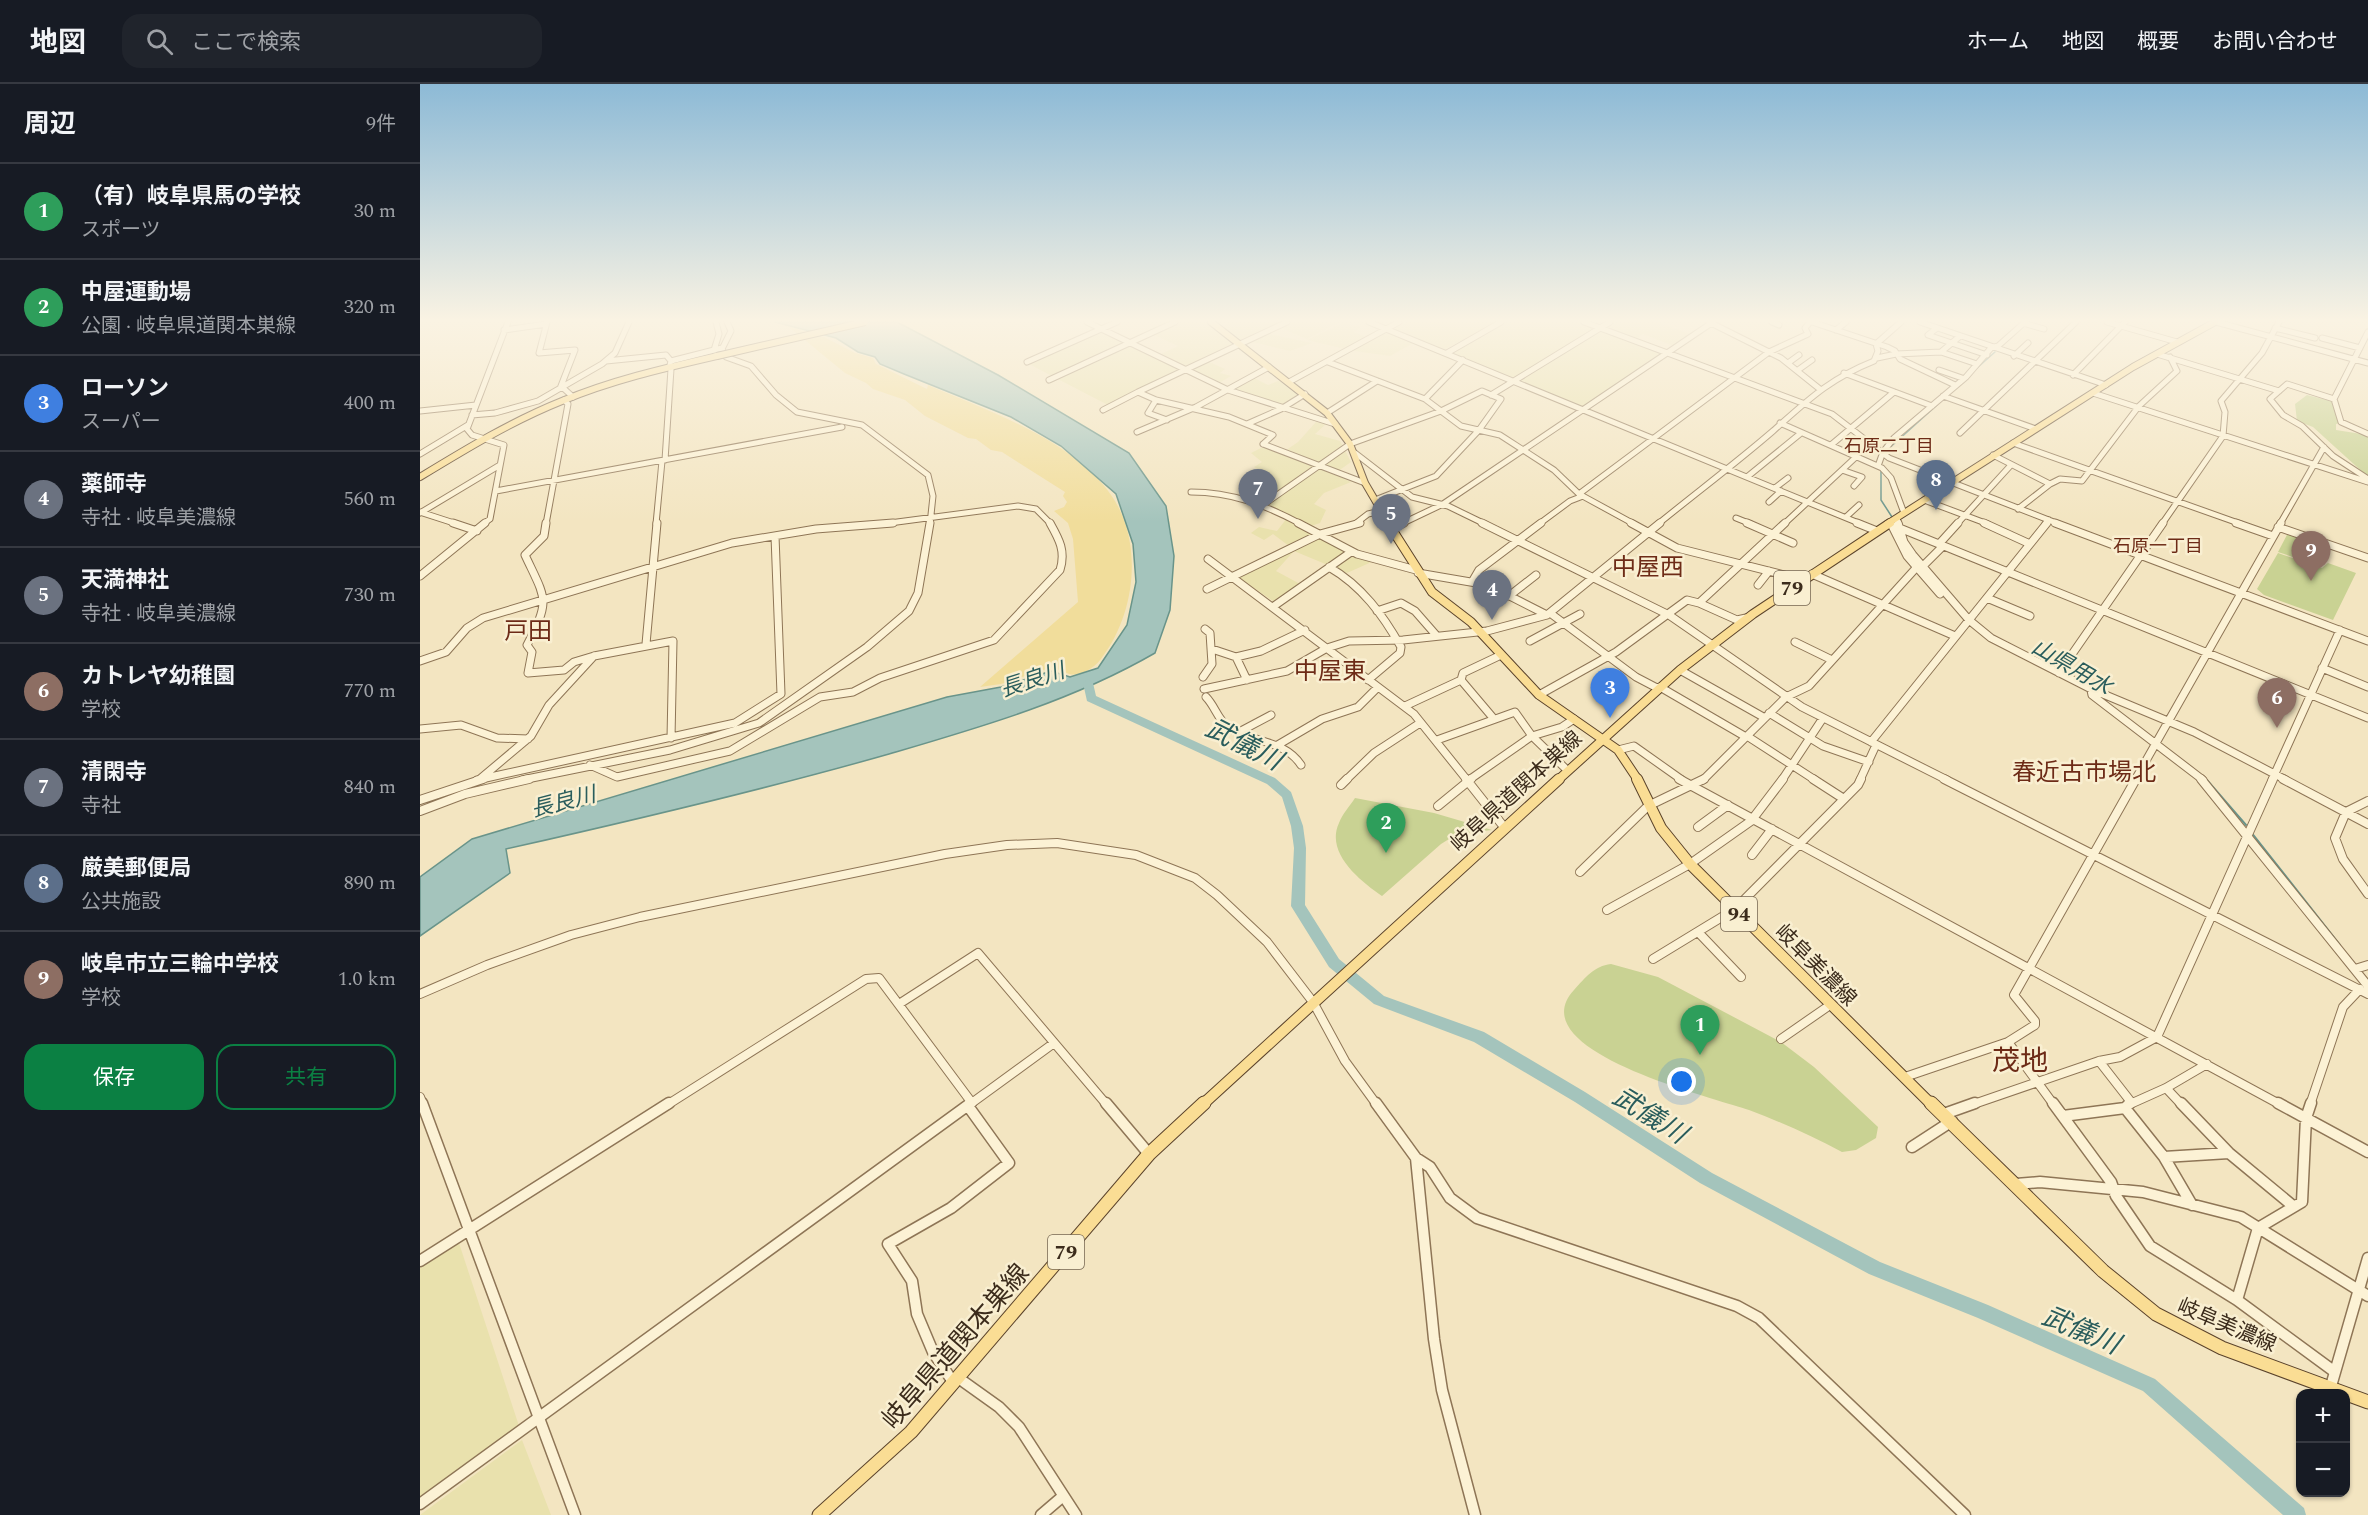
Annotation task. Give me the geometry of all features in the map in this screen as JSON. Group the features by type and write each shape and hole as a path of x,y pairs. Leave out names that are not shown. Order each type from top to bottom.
{"main road":[{"path":"420,477 484,439 564,400 600,389"},
{"name":"岐阜美濃線","path":"1298,389 1327,413 1352,448 1365,483 1417,572 1432,592 1479,630 1539,695 1604,738 1618,750 1631,766 1648,806 1674,847 1689,864 2103,1271 2145,1306 2210,1342 2331,1386 2368,1402"},
{"name":"岐阜県道関本巣線","path":"819,1515 883,1460 955,1380 1149,1154 1316,998 1680,670 1746,618 1877,531 1895,525 1904,513 2100,389"}],"street":[{"path":"420,576 490,519 503,443 484,439 468,432 468,425 482,389"},
{"path":"472,416 495,413 538,401 557,389"},
{"path":"564,389 573,397"},
{"path":"646,644 655,566 669,389"},
{"path":"420,811 465,794 590,765 670,750 744,729 776,711 867,647 909,611 915,602 923,567 930,517 932,484 928,475 917,464 862,425 796,412 771,389"},
{"path":"1102,410 1145,389"},
{"path":"1327,413 1365,389"},
{"path":"1398,389 1425,399 1461,426 1500,435 1554,470 1581,495 1677,548 1804,580"},
{"path":"1425,399 1435,389"},
{"path":"1491,395 1501,389"},
{"path":"1533,389 1877,531"},
{"path":"1392,529 1443,504 1615,389"},
{"path":"1472,582 1479,570 1721,389"},
{"path":"1768,389 1832,414 1881,452 1901,464 2368,641"},
{"path":"1886,389 1932,406"},
{"path":"1880,467 1881,452 1945,397 1951,389"},
{"path":"1959,433 2006,389"},
{"path":"2018,508 2060,479 2082,481 2156,389"},
{"path":"2059,673 2223,436 2225,412 2220,404 2231,389"},
{"path":"2272,389 2279,391"},
{"path":"2283,389 2271,399 2283,415 2302,426 2324,447 2368,480"},
{"path":"2301,389 2334,399"},
{"path":"2339,389 2334,399 2341,422 2368,434"},
{"path":"1137,432 1196,407 1228,390 1281,409 1335,424"},
{"path":"1301,765 1293,754 1225,725 1205,693 1287,671 1327,648 1357,640 1397,640 1479,630 1528,622 1549,614 1803,402 1821,390"},
{"path":"1263,506 1321,466 1352,448 1441,411 1482,391 1501,400 1479,430 1436,476 1375,500"},
{"path":"1138,392 1156,400 1196,407 1247,424 1273,435 1263,444 1349,479 1365,483"},
{"path":"1831,445 1854,429 1894,392"},
{"path":"2093,393 2313,465 2368,480"},
{"path":"1247,424 1281,409 1305,394"},
{"path":"1945,397 2036,429"},
{"path":"564,400 568,404 544,536 525,555 545,599 540,620 527,645 532,652 528,674 564,670 574,662 594,656 646,644 673,641 671,738"},
{"path":"1156,400 1148,413 1167,420"},
{"path":"420,411 476,405"},
{"path":"1780,423 1880,467 1890,475 1899,506 1904,513"},
{"path":"420,454 468,425"},
{"path":"496,490 842,427"},
{"path":"1747,477 1801,433"},
{"path":"2013,443 2273,536"},
{"path":"1905,1077 2008,1042 2035,1025 2035,1021 2014,999 2014,995 2031,969 2093,854 2324,447"},
{"path":"1352,448 1417,500 1443,504 1669,615 1786,696 1823,718 2211,915 2365,990"},
{"path":"1993,455 2050,484"},
{"path":"1699,603 1857,456"},
{"path":"420,513 500,465"},
{"path":"1580,872 1648,806 1694,786 1786,696 1809,686 1883,604 1941,545 2012,465"},
{"path":"1842,470 1862,477 1854,486"},
{"path":"1769,502 1788,478"},
{"path":"1191,492 1210,491 1235,495 1320,534 1351,552 1417,572 1488,585 1549,614 1636,677 1660,688 1794,764 1844,799"},
{"path":"1924,500 2030,544"},
{"path":"1846,517 1859,505"},
{"path":"420,661 446,652 466,628 483,618 732,543 1018,506 1036,509 1056,531 1062,544 1060,570 1039,596 994,640 880,678 853,692 820,697 729,751 617,777 590,765"},
{"path":"1207,589 1320,534 1360,523 1368,514 1381,511"},
{"path":"420,513 477,531"},
{"path":"1736,518 1793,543"},
{"path":"1653,959 1735,909 1858,785 1869,762 1873,743 1955,636 2049,520"},
{"path":"1895,525 2368,718"},
{"path":"1895,525 1898,542 1919,567 1968,622 1996,645 2092,692 2168,721 2275,774 2368,824"},
{"path":"2278,527 2368,558"},
{"path":"420,800 478,780 740,721 781,694 775,536"},
{"path":"1274,606 1351,552"},
{"path":"1208,559 1233,575 1405,706 1437,740 1467,782 1504,827"},
{"path":"1329,567 1352,582 1377,611 1397,640 1400,653 1368,680"},
{"path":"1758,585 1769,571"},
{"path":"1812,574 1955,636"},
{"path":"1509,596 1536,575"},
{"path":"1987,598 2030,615"},
{"path":"1539,695 1566,683 1669,615 1687,600 1737,620 1746,618"},
{"path":"1377,611 1401,603 1415,611 1436,635"},
{"path":"1530,641 1580,614"},
{"path":"1968,622 1991,638 2092,692 2208,784 2247,834 2360,967 2365,990"},
{"path":"1203,677 1212,664 1210,633 1204,629"},
{"path":"1212,649 1236,657 1261,651 1305,630"},
{"path":"1912,1147 1948,1118 2038,1082 2099,1061 2120,1057 2157,1037 2340,630"},
{"path":"1795,642 1832,660"},
{"path":"1405,706 1461,680 1463,673 1502,655"},
{"path":"478,780 528,739 549,705 594,656"},
{"path":"1236,657 1247,680"},
{"path":"2322,668 2368,687"},
{"path":"1680,670 1811,739 1869,762"},
{"path":"1461,680 1494,719"},
{"path":"1276,746 1324,718 1360,708 1366,704 1378,687"},
{"path":"1437,740 1494,719 1518,714 1532,736 1567,770"},
{"path":"1239,732 1271,715"},
{"path":"1607,910 1689,864 1753,818 1794,764 1823,718"},
{"path":"1438,806 1467,782 1532,736 1562,727 1574,719"},
{"path":"1341,785 1374,753 1420,723"},
{"path":"420,729 461,725 497,738 528,739"},
{"path":"1618,750 1634,746 1694,786 1728,805 2368,1152"},
{"path":"2368,801 2346,812 2336,831 2336,841 2343,858 2368,894"},
{"path":"1698,827 1728,805"},
{"path":"1752,855 1772,829"},
{"path":"420,994 487,964 560,939 640,917 945,854 1007,845 1057,843 1136,855 1195,878 1217,895 1267,942 1316,998 1345,1061 1416,1158 1430,1167 1450,1198 1477,1218 1737,1306 1759,1318 1965,1515"},
{"path":"1698,932 1741,977"},
{"path":"899,1004 978,952 1149,1154"},
{"path":"420,1261 866,979 879,978 1009,1163 951,1208 888,1244 912,1281 917,1314 933,1352 955,1380 999,1407 1019,1427 1062,1497 1076,1515"},
{"path":"2237,1300 2258,1228 2302,1202 2306,1118 2343,1007 2365,990"},
{"path":"1781,1039 1830,1005"},
{"path":"2008,1042 2114,1189 2116,1196 2150,1246 2237,1300 2336,1372"},
{"path":"420,1504 1054,1043"},
{"path":"2099,1061 2164,1157 2192,1205"},
{"path":"2063,1116 2128,1105 2166,1088 2206,1064"},
{"path":"2166,1088 2229,1153 2294,1206"},
{"path":"420,1097 471,1228 575,1515"},
{"path":"2164,1157 2229,1153"},
{"path":"1416,1158 1434,1339 1442,1390 1475,1515"},
{"path":"2016,1184 2040,1182 2143,1192 2241,1217 2363,1293"},
{"path":"2331,1386 2363,1293 2368,1258"},
{"path":"1041,1515 1062,1497"}],"shaded area":[{"path":"1077,389 1141,389 1108,405"},
{"path":"1233,389 1295,389 1302,394 1285,406"},
{"path":"1535,389 1614,389 1584,409"},
{"path":"1316,422 1326,424 1315,434 1340,441 1351,462 1334,474 1351,482 1324,493 1314,504 1326,510 1320,523 1311,526 1354,552 1376,560 1347,573 1294,551 1276,571 1302,585 1276,603 1239,578 1293,549 1273,534 1264,540 1251,533 1259,527 1277,531 1287,518 1241,495 1267,474 1254,467 1262,462 1251,453 1265,446 1282,453 1298,442"},
{"path":"459,1243 519,1426 420,1497 420,1268"},
{"path":"522,1440 551,1515 420,1515"}],"green space":[{"path":"2307,395 2339,403 2341,423 2336,424 2336,430 2368,435 2368,477 2313,427 2297,421 2295,404"},
{"path":"2288,533 2323,546 2314,564 2278,552"},
{"path":"2278,553 2322,568 2328,563 2356,573 2333,620 2264,595 2257,589"},
{"path":"1355,798 1434,813 1492,830 1457,834 1441,844 1382,896 1347,865 1337,845 1336,834 1339,823"},
{"path":"1611,964 1658,977 1781,1042 1814,1067 1878,1127 1876,1138 1856,1150 1842,1152 1773,1119 1664,1083 1596,1052 1573,1033 1564,1012 1574,990 1582,981 1595,970"}],"sand":[{"path":"873,389 937,389 1005,418 1056,445 1079,461 1099,480 1115,501 1124,519 1132,560 1131,580 1128,601 1114,639 1103,656 1089,670 1079,674 1069,674 1052,667 1001,684 980,687 1078,602 1073,539 1068,523 1054,511 1064,507 1067,502 1063,496 1065,492 1002,452 991,450 976,439 968,438 925,416 905,400"}],"water":[{"name":"長良川","path":"941,389 1021,389 1129,453 1166,506 1174,556 1170,610 1155,653 1124,670 1059,699 958,734 746,792 506,849 510,873 420,936 420,877 472,839 947,697 1001,687 1051,671 1070,677 1098,668 1127,625 1136,582 1133,544 1116,494 1061,446 1011,417"}],"waterway":[{"name":"山県用水","path":"1886,451 1937,405"},
{"name":"山県用水","path":"1881,469 1881,500 1892,517"},
{"name":"武儀川","path":"1088,683 1091,698 1271,781 1287,795 1297,826 1300,848 1298,906 1334,963 1379,1000 1479,1037 1580,1097 1706,1178 1875,1268 1982,1311 2149,1385 2297,1515"},
{"name":"山県用水","path":"2206,779 2246,825"},
{"name":"山県用水","path":"2251,832 2340,945"}],"place":[{"name":"厳美郵便局","path":"1936,510"},
{"name":"清閑寺","path":"1258,519"},
{"name":"天満神社","path":"1391,544"},
{"name":"岐阜市立三輪中学校","path":"2311,581"},
{"name":"薬師寺","path":"1492,620"},
{"name":"ローソン","path":"1610,718"},
{"name":"カトレヤ幼稚園","path":"2277,728"},
{"name":"中屋運動場","path":"1386,853"},
{"name":"（有）岐阜県馬の学校","path":"1700,1055"}],"district":[{"name":"石原二丁目","path":"1889,446"},
{"name":"石原一丁目","path":"2158,546"},
{"name":"中屋西","path":"1648,567"},
{"name":"戸田","path":"528,631"},
{"name":"中屋東","path":"1330,671"},
{"name":"春近古市場北","path":"2084,772"},
{"name":"茂地","path":"2020,1060"}]}
